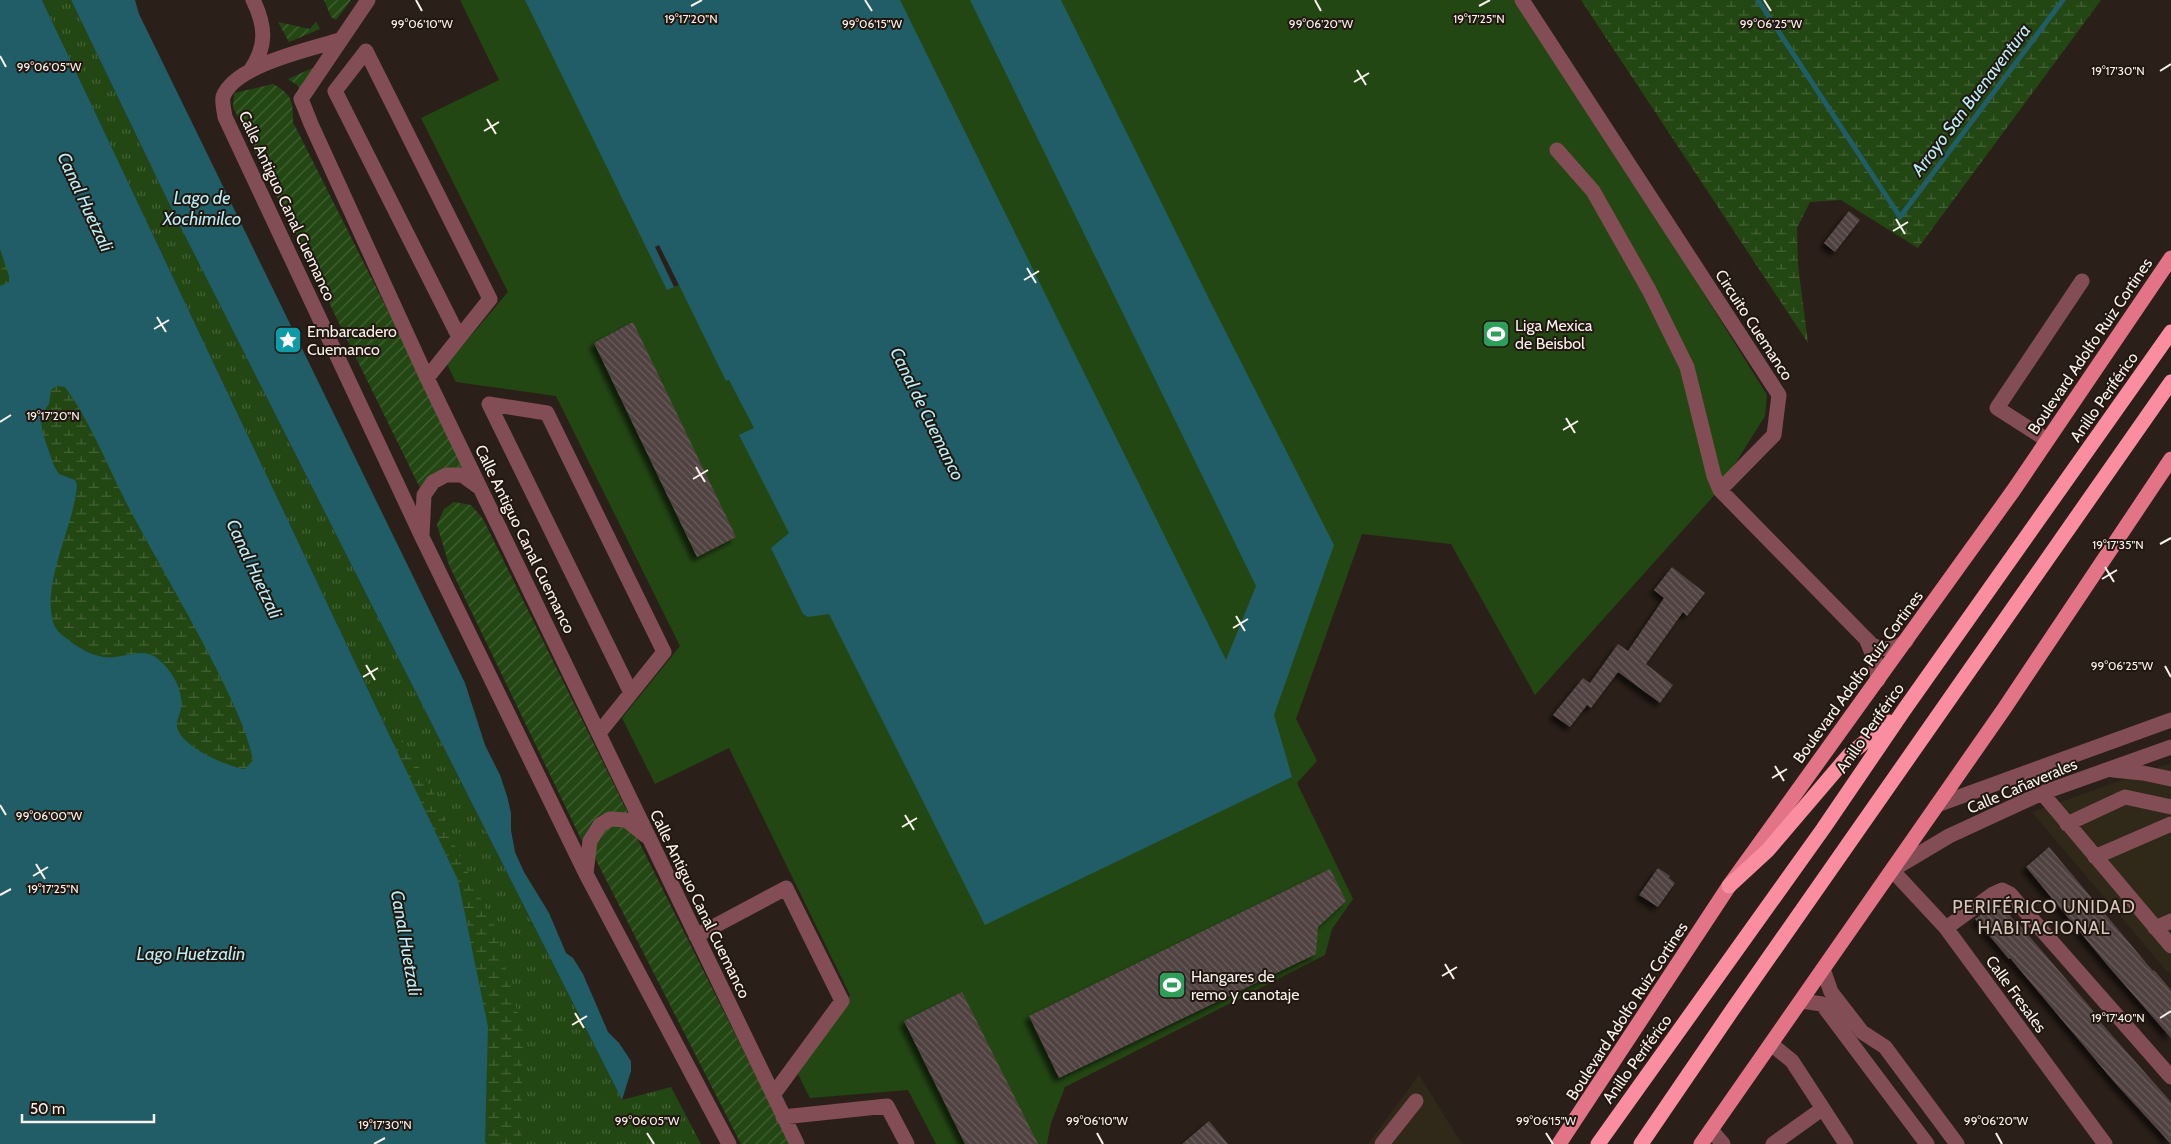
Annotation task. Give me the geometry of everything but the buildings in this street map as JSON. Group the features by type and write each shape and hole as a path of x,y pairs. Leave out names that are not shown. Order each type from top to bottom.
{"highway":[{"name":"Anillo Periférico","path":"1598,1144 1823,829 1904,710 2171,332"},
{"path":"1641,1144 2171,382"},
{"path":"1729,886 1768,850 1849,755 1904,710"}],"main road":[{"name":"Boulevard Adolfo Ruiz Cortines","path":"1559,1144 1729,886 2048,440 2171,258"},
{"path":"1702,1144 1937,805 2171,459"}],"street":[{"path":"250,71 259,58 263,42 262,26 253,0"},
{"path":"340,40 368,0"},
{"name":"Circuito Cuemanco","path":"1522,0 1779,395 1774,435 1720,490"},
{"name":"Calle Antiguo Canal Cuemanco","path":"340,40 250,71 232,84 223,98 225,117 422,537 586,874 729,1144"},
{"name":"Calle Antiguo Canal Cuemanco","path":"340,40 301,99 311,124 427,378 797,1144"},
{"path":"427,378 490,298 366,52 335,91 459,337"},
{"path":"1557,150 1593,191 1649,290 1683,358 1687,367 1714,476 1720,490 1866,641 1885,649 1893,649 1906,641"},
{"path":"2048,440 1997,408 2082,281"},
{"path":"599,733 664,652 547,413 489,404 631,693"},
{"path":"422,537 424,495 433,482 446,475 462,475 482,489"},
{"path":"1866,641 1876,660 1878,680"},
{"name":"Calle Cañaverales","path":"1937,805 2171,720"},
{"name":"Calle Cañaverales","path":"1892,870 1950,836 2042,793 2171,747"},
{"path":"2109,769 2171,779"},
{"path":"2013,778 2022,803"},
{"path":"2042,793 2171,946"},
{"path":"2068,824 2125,797 2171,807"},
{"path":"586,874 590,841 600,825 610,819 626,820 649,839"},
{"path":"2095,857 2171,824"},
{"name":"Calle Fresales","path":"1892,870 1946,928 2105,1144"},
{"path":"696,936 786,888 842,1001 773,1095"},
{"path":"1946,928 1993,894 2002,890 2010,894 2171,1077"},
{"path":"2155,928 2171,921"},
{"path":"1823,969 1831,992 1862,1032 1886,1047 1957,1144"},
{"path":"1801,1001 1822,1004 1927,1144"},
{"path":"1771,1044 1792,1061 1846,1144"},
{"path":"1382,1144 1416,1101"},
{"path":"784,1117 887,1106 907,1144"},
{"path":"1773,1144 1822,1109"},
{"path":"1711,1130 1723,1144"}],"shaded area":[{"path":"2171,763 2171,976 2032,812"},
{"path":"1419,1075 1462,1144 1368,1144"}],"green space":[{"path":"42,0 71,0 178,222 622,1100 671,1087 701,1144 485,1144 458,880"},
{"path":"324,0 351,0 336,20 331,17"},
{"path":"460,0 1521,0 1767,395 1765,416 1718,491 1535,695 1451,544 1362,534 1296,719 1317,761 1297,783 1353,899 1332,929 1325,955 1065,1087 1051,1123 1047,1144 936,1144 908,1090 810,1098 798,1074 850,995 729,748 655,784 622,718 680,646 556,396 456,382 447,364 508,292 421,118 499,80"},
{"path":"1581,0 2101,0 1918,248 1841,200 1810,202 1797,228 1798,265 1808,343"},
{"path":"278,22 310,29 316,22 320,29 289,42"},
{"path":"317,66 302,92 297,85 288,79"},
{"path":"273,84 288,95 292,103 293,122 468,470 421,490 233,107 234,93"},
{"path":"0,154 302,810 0,661"},
{"path":"454,502 471,505 483,519 629,815 612,812 599,817 589,827 583,843 449,565 437,525 444,509"},
{"path":"399,734 434,793 457,851 494,925 523,1032 521,1144 367,1144 382,764"},
{"path":"609,826 623,826 637,838 790,1144 741,1144 594,856 598,840"}],"water":[{"name":"Lago Huetzalin","path":"0,0 42,0 458,880 488,1027 485,1144 0,1144 0,286 9,282 9,276 0,249","holes":["57,386 65,387 92,431 129,508 196,630 228,693 243,726 253,760 245,769 206,755 187,742 180,734 177,727 181,709 179,688 168,669 158,659 145,653 111,657 95,655 74,644 60,633 54,625 51,606 52,589 55,571 75,501 77,485 75,480 59,474 54,466 43,434 40,416 49,404 51,390"]},
{"name":"Lago de Xochimilco","path":"71,0 135,0 139,14 465,683 485,745 500,775 507,796 511,813 511,830 515,852 524,872 549,913 566,953 573,958 583,974 608,1032 619,1043 631,1061 631,1071 622,1100 178,222"},
{"name":"Canal de Cuemanco","path":"525,0 900,0 1226,660 1256,586 970,0 1061,0 1212,305 1334,545 1274,715 1292,777 985,925 829,614 808,617 803,614 771,548 789,533 739,435 754,428 729,380 726,381 679,285 667,290"}],"pier":[{"path":"659,245 679,285 674,287 655,247"}],"waterway":[{"name":"Arroyo San Buenaventura","path":"1758,0 1900,217 2063,0"}],"place":[{"name":"Liga Mexica de Beisbol","path":"1496,334"},
{"name":"Embarcadero Cuemanco","path":"288,340"},
{"name":"Hangares de remo y canotaje","path":"1172,985"}],"district":[{"name":"PERIFÉRICO UNIDAD HABITACIONAL","path":"2044,918"}],"water label":[{"name":"Canal Huetzali","path":"85,202"},
{"name":"Canal Huetzali","path":"254,569"},
{"name":"Canal Huetzali","path":"406,943"}]}
